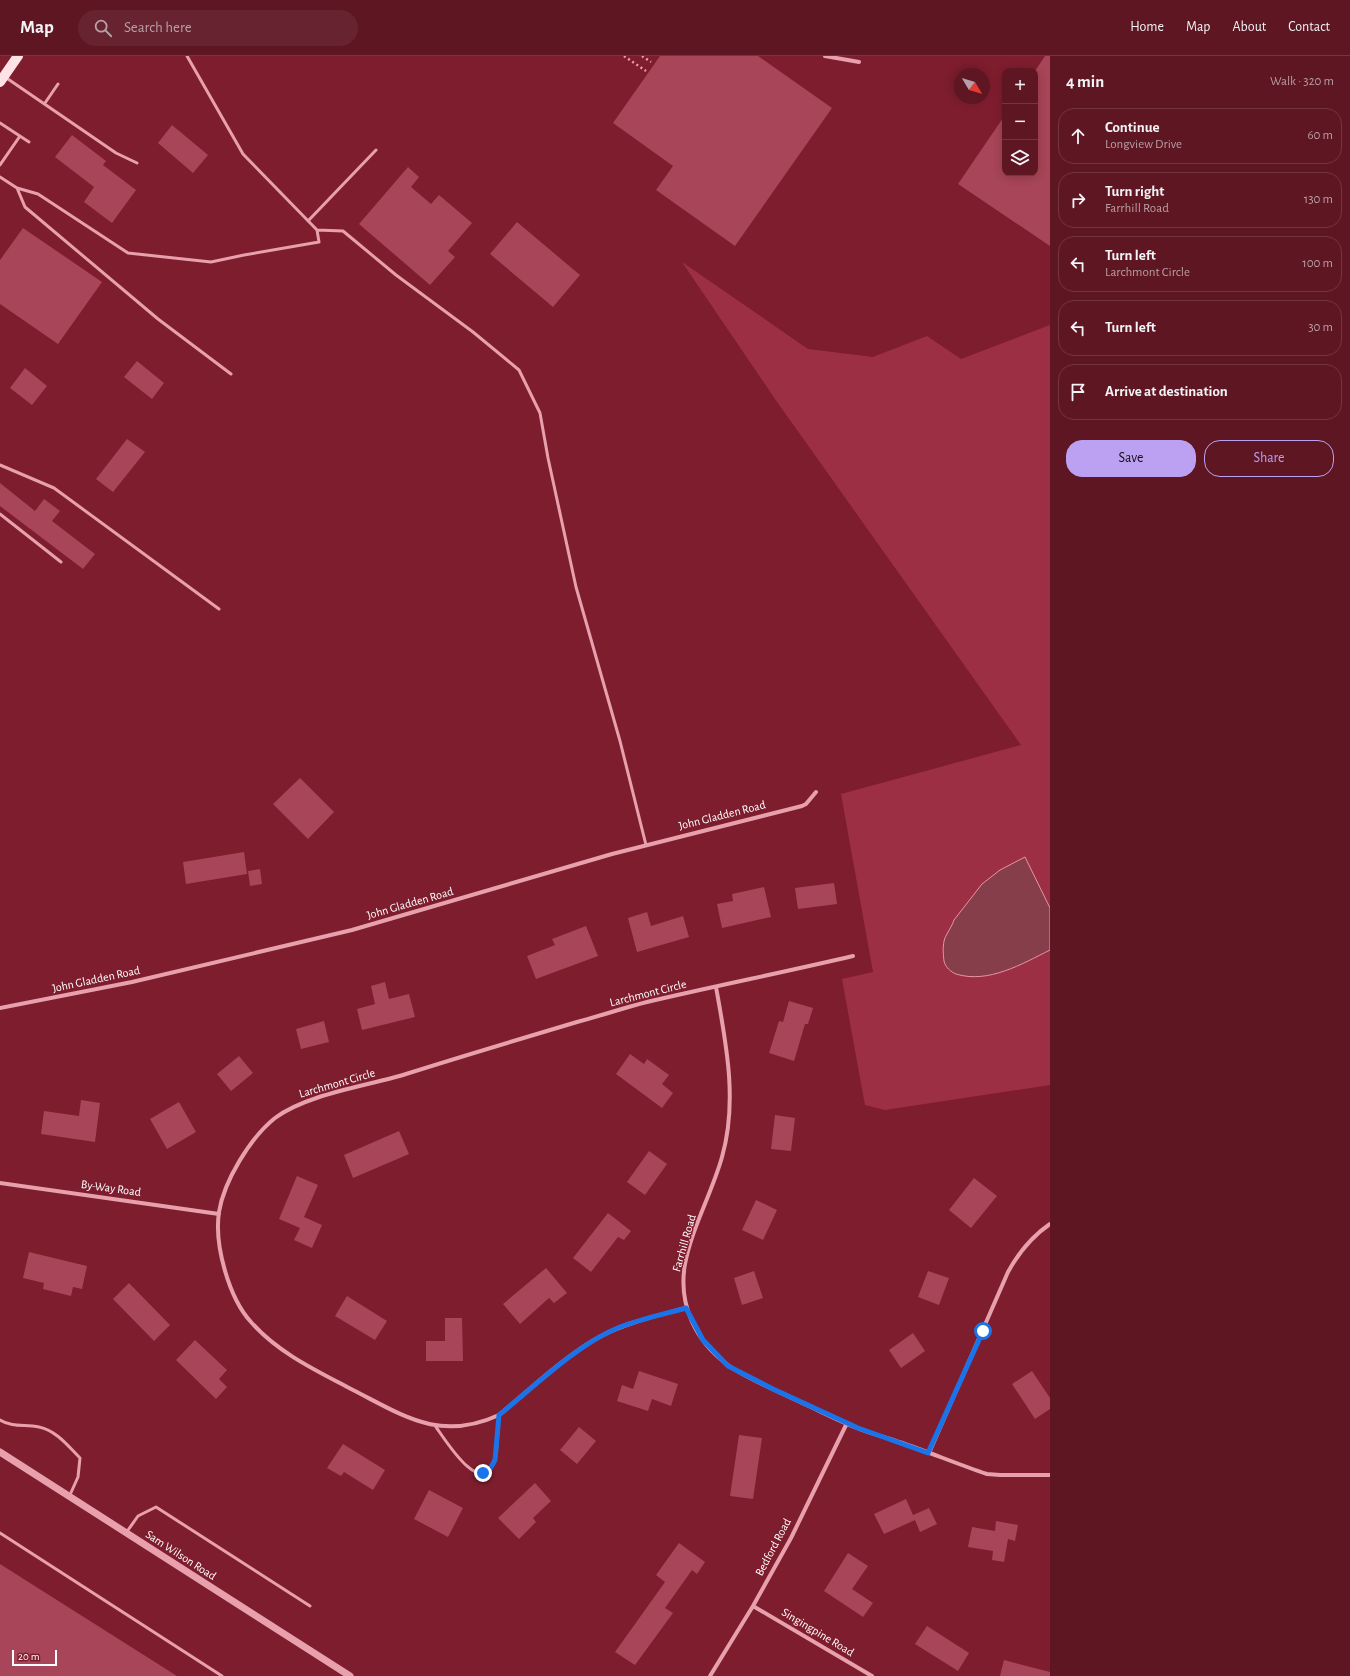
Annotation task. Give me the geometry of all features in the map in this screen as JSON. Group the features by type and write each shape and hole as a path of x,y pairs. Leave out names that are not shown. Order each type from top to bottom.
{"main road":[{"path":"2,79 18,56"}],"street":[{"path":"825,56 859,62"},
{"name":"John Gladden Road","path":"0,1008 132,982 352,930 646,845 802,806 806,804 816,792"},
{"name":"Larchmont Circle","path":"686,1308 627,1325 600,1337 579,1350 499,1415 484,1422 466,1426 436,1427 397,1413 323,1374 284,1351 253,1325 246,1317 233,1294 228,1279 220,1244 219,1214 225,1191 246,1151 272,1120 288,1109 306,1101 389,1079 645,1003 853,956"},
{"name":"Farrhill Road","path":"716,987 727,1051 730,1096 729,1116 722,1157 685,1263 683,1282 686,1308 703,1340 728,1366 773,1389 847,1423 986,1474 1050,1475"},
{"name":"By-Way Road","path":"0,1183 219,1214"},
{"path":"928,1453 1008,1272 1017,1255 1030,1240 1050,1224"},
{"name":"Bedford Road","path":"710,1676 753,1606 791,1538 847,1423"},
{"name":"Sam Wilson Road","path":"0,1452 350,1676"},
{"name":"Singingpine Road","path":"753,1606 872,1676"}],"lane":[{"path":"0,177 17,188 38,194 128,253 212,262 319,242 317,230 243,154 187,56"},
{"path":"2,79 44,104 116,153 137,164"},
{"path":"44,104 58,84"},
{"path":"0,123 29,142"},
{"path":"0,165 20,136"},
{"path":"308,221 376,150"},
{"path":"17,188 25,207 158,319 231,374"},
{"path":"317,230 343,231 396,275 473,332 519,370 540,413 548,458 576,587 620,741 646,845"},
{"path":"0,465 54,488 219,609"},
{"path":"0,514 61,562"},
{"path":"436,1427 468,1468 476,1473 483,1473 490,1469 495,1460 499,1415"},
{"path":"0,1420 15,1426 39,1427 59,1436 80,1458 78,1476 69,1497"},
{"path":"126,1533 138,1516 156,1507 310,1606"},
{"path":"0,1533 222,1676"}],"path":[{"path":"624,56 646,71"},
{"path":"642,56 652,62"}],"shaded area":[{"path":"682,262 808,349 873,357 927,336 961,359 1050,325 1050,1085 885,1110 865,1105 842,979 873,972 841,794 1021,745 775,399"},
{"path":"1025,857 1050,908 1050,950 1004,971 992,974 968,976 952,972 945,963 943,947 945,937 954,920 982,884 1000,870"}],"building":[{"path":"660,56 758,56 832,108 735,246 656,190 673,166 613,123"},
{"path":"1045,56 1050,56 1050,246 958,184 1002,119 1002,176 1038,176 1037,68"},
{"path":"172,125 208,155 193,173 158,143"},
{"path":"72,135 106,161 103,165 136,190 112,223 84,202 94,187 55,157"},
{"path":"408,167 419,177 411,187 431,204 439,195 472,223 448,251 455,257 430,285 359,224"},
{"path":"517,222 580,275 553,307 490,254"},
{"path":"23,228 102,282 58,344 0,304 0,260"},
{"path":"137,361 164,383 152,399 124,377"},
{"path":"25,368 47,386 32,405 10,388"},
{"path":"127,439 145,452 113,492 96,479"},
{"path":"0,483 35,511 44,499 60,511 52,521 95,554 83,569 0,506"},
{"path":"300,778 334,812 308,839 273,804"},
{"path":"244,852 247,874 186,884 183,862"},
{"path":"260,869 262,884 250,886 248,871"},
{"path":"834,883 837,904 798,909 795,888"},
{"path":"764,887 771,917 722,928 717,904 733,901 732,894"},
{"path":"647,912 651,926 683,916 689,937 637,952 628,918"},
{"path":"586,926 598,956 536,979 527,956 555,945 552,939"},
{"path":"385,982 389,999 409,994 415,1017 362,1030 357,1009 375,1004 371,986"},
{"path":"789,1001 813,1008 808,1024 805,1024 794,1061 769,1053 779,1021 783,1022"},
{"path":"324,1021 329,1042 301,1049 296,1029"},
{"path":"630,1054 644,1064 647,1059 669,1075 662,1084 673,1093 662,1108 616,1074"},
{"path":"239,1056 253,1073 231,1091 217,1074"},
{"path":"81,1100 100,1103 95,1142 41,1134 44,1111 79,1116"},
{"path":"179,1102 196,1132 167,1149 150,1119"},
{"path":"775,1115 795,1118 791,1151 771,1149"},
{"path":"399,1131 409,1154 353,1178 344,1155"},
{"path":"649,1151 667,1164 645,1195 627,1182"},
{"path":"297,1176 318,1185 304,1217 322,1225 312,1248 294,1240 300,1228 279,1219"},
{"path":"974,1178 997,1196 971,1228 949,1210"},
{"path":"756,1200 777,1210 763,1240 742,1230"},
{"path":"608,1213 631,1231 624,1240 618,1237 591,1272 573,1258"},
{"path":"29,1252 87,1266 82,1289 73,1287 71,1296 43,1289 44,1283 23,1278"},
{"path":"546,1268 567,1293 554,1303 549,1298 520,1324 503,1304"},
{"path":"754,1271 763,1298 742,1305 734,1278"},
{"path":"928,1271 949,1278 939,1305 918,1297"},
{"path":"129,1283 170,1325 154,1341 113,1299"},
{"path":"347,1296 387,1321 375,1340 335,1316"},
{"path":"445,1318 462,1318 463,1361 426,1361 426,1341 445,1341"},
{"path":"913,1333 925,1351 901,1368 889,1350"},
{"path":"195,1340 227,1370 219,1379 227,1387 216,1399 176,1360"},
{"path":"639,1371 678,1384 671,1406 652,1399 648,1411 617,1401 622,1385 633,1389"},
{"path":"1032,1371 1050,1398 1050,1409 1035,1419 1012,1384"},
{"path":"579,1427 596,1441 577,1464 560,1450"},
{"path":"739,1435 762,1438 753,1499 730,1496"},
{"path":"343,1444 385,1470 373,1490 344,1472 341,1476 327,1468"},
{"path":"535,1483 551,1501 533,1518 536,1522 519,1539 498,1518"},
{"path":"429,1490 463,1508 448,1537 414,1519"},
{"path":"906,1499 913,1515 929,1508 937,1524 920,1532 915,1520 884,1534 874,1514"},
{"path":"996,1521 1018,1525 1015,1541 1008,1539 1004,1562 992,1560 993,1551 968,1547 972,1527 995,1531"},
{"path":"679,1543 705,1562 697,1574 692,1570 665,1608 673,1613 635,1665 615,1652 665,1582 656,1575"},
{"path":"848,1553 868,1566 852,1589 873,1603 863,1617 824,1591"},
{"path":"0,1564 177,1676 0,1676"},
{"path":"927,1626 969,1653 958,1671 915,1644"},
{"path":"1004,1660 1050,1672 1050,1676 1000,1676"}],"route":[{"path":"483,1473 490,1469 495,1460 499,1415 579,1350 620,1327 641,1320 686,1308 703,1340 728,1366 773,1389 858,1428 928,1453 983,1331"}]}
